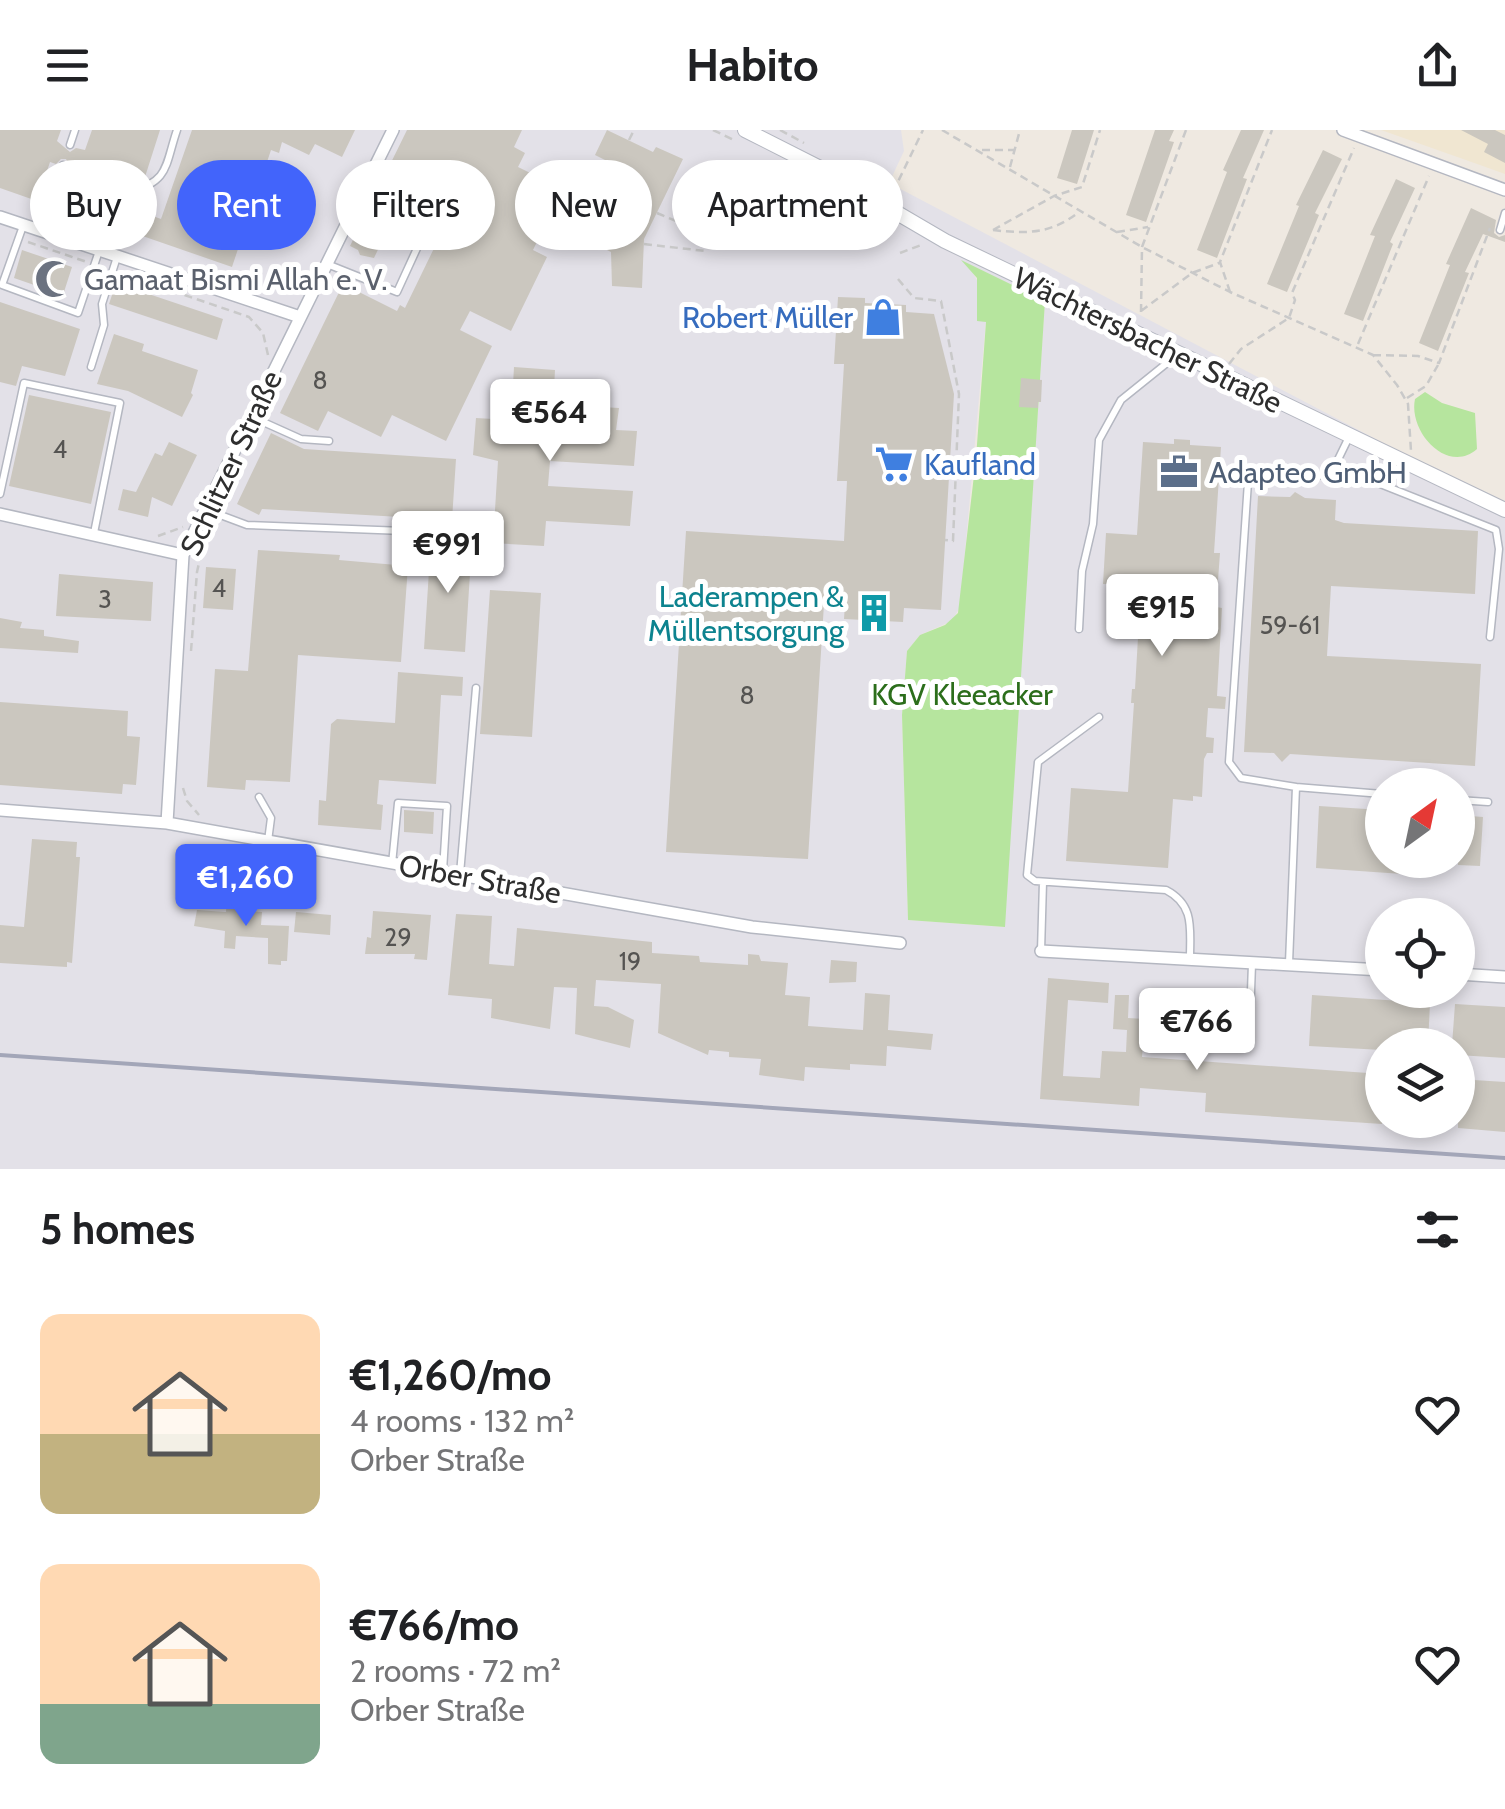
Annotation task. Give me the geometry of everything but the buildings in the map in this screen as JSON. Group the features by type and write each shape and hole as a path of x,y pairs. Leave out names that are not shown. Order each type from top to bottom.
{"street":[{"name":"Schlitzer Straße","path":"167,823 184,555 393,130"},
{"name":"Wächtersbacher Straße","path":"744,130 804,160"},
{"path":"1344,130 1432,166 1505,190"},
{"path":"0,217 30,227"},
{"name":"Wächtersbacher Straße","path":"903,218 1505,510"},
{"path":"97,250 300,317"},
{"path":"0,514 184,555"},
{"name":"Orber Straße","path":"0,810 167,823 752,927 900,943"},
{"path":"1041,951 1365,969"},
{"path":"1475,975 1505,977"}],"lane":[{"path":"70,146 75,130"},
{"path":"91,367 104,324 101,308 113,271 109,254 130,192 151,186 162,176 177,130"},
{"path":"1500,230 1505,213"},
{"path":"23,225 2,286 78,313 94,265 109,254"},
{"path":"327,264 397,292 417,250"},
{"path":"1079,629 1082,571 1093,524 1099,440 1120,400 1166,363 1173,351"},
{"path":"0,494 24,382 120,403 94,535"},
{"path":"251,417 301,438 329,441"},
{"path":"1350,436 1330,476 1266,472 1248,482 1229,762 1241,778 1365,793"},
{"path":"1335,466 1496,530 1499,549 1490,636"},
{"path":"206,510 247,524 456,533"},
{"path":"460,876 476,688"},
{"path":"1099,717 1042,756 1035,770 1027,875 1035,881 1166,890 1176,895 1189,912 1190,959"},
{"path":"1288,965 1296,787"},
{"path":"259,797 271,818 268,842"},
{"path":"1475,801 1488,802"},
{"path":"392,864 398,803 448,806 443,873"},
{"path":"1041,951 1043,882"},
{"path":"1249,1045 1252,962"}],"path":[{"path":"629,140 634,130"},
{"path":"903,171 923,130"},
{"path":"942,130 1142,248 1373,355 1405,400 1411,453 1405,463"},
{"path":"1010,169 1020,130"},
{"path":"1080,211 1062,226 1032,234 993,230 1054,196 1082,186 1100,130"},
{"path":"1186,130 1142,248 1141,312 1192,273 1220,262"},
{"path":"1230,292 1220,262 1272,130"},
{"path":"1224,376 1241,348 1290,318 1295,300 1292,293 1359,137"},
{"path":"977,150 1015,150"},
{"path":"1358,346 1432,166"},
{"path":"657,213 672,219"},
{"path":"1405,400 1426,386 1439,364 1494,219"},
{"path":"1116,232 1150,226"},
{"path":"19,239 94,265"},
{"path":"900,254 928,242 945,241"},
{"path":"652,245 706,251"},
{"path":"113,271 240,314 254,321 263,332"},
{"path":"898,279 914,298 941,301 948,329 958,448 953,541 945,540"},
{"path":"824,322 846,324"},
{"path":"938,331 948,329"},
{"path":"1373,355 1418,356 1439,364"},
{"path":"950,447 958,448"},
{"path":"948,495 956,496"},
{"path":"191,653 196,572 204,544"},
{"path":"183,788 187,801"}],"shaded area":[{"path":"0,130 901,130 904,151 900,160 672,160 672,250 903,250 903,190 1505,507 1505,1169 0,1169","holes":["968,264 1045,301 1004,927 908,920 902,715 907,651 920,635 952,621 960,607 986,321 977,320 978,282"]},
{"path":"1381,130 1505,130 1505,174 1480,165"}],"green space":[{"name":"KGV Kleeacker","path":"961,260 1045,301 1005,927 908,920 902,715 907,651 920,635 945,625 958,613 976,458 986,322 977,321 977,278"},
{"path":"1425,392 1442,403 1475,413 1477,449 1454,457 1432,446 1414,412 1415,399"}],"railway":[{"path":"0,1055 1505,1158"}],"place":[{"name":"Gamaat Bismi Allah e. V.","path":"54,279"},
{"name":"Robert Müller","path":"883,317"},
{"name":"Kaufland","path":"894,464"},
{"name":"Adapteo GmbH","path":"1179,472"},
{"name":"Laderampen & Müllentsorgung","path":"874,613"}]}
